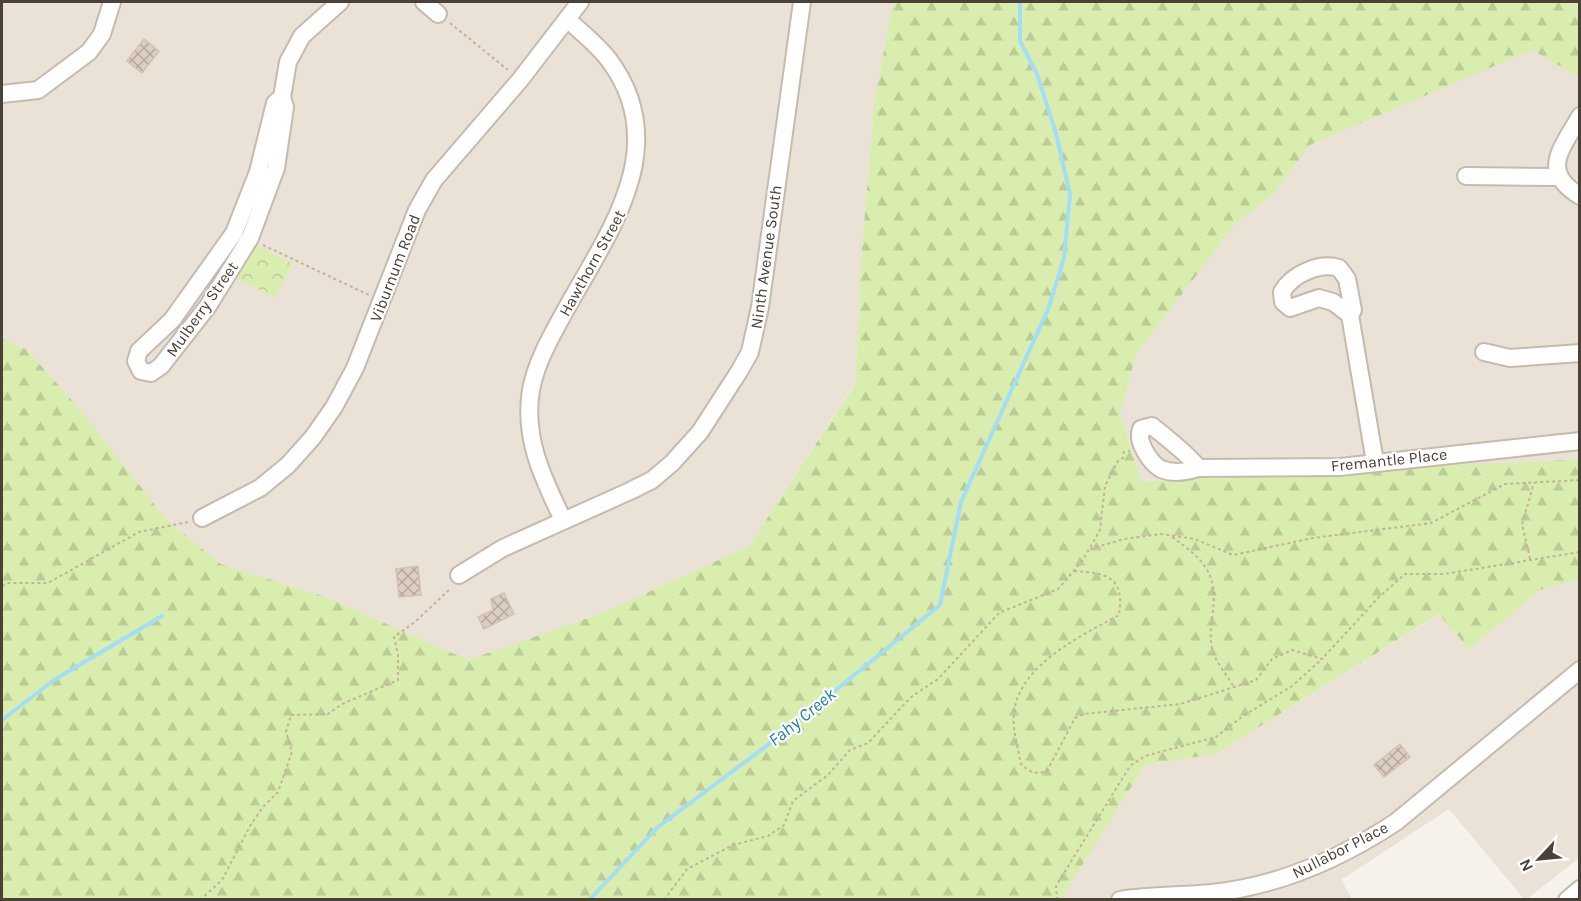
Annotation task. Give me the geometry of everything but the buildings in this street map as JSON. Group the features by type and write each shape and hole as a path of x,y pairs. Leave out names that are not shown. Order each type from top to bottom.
{"street":[{"path":"2,94 38,90 89,52 102,34 112,2"},
{"name":"Mulberry Street","path":"282,97 275,103 258,172 234,233 172,320 139,351 136,361 141,371 151,373 161,366 208,306 250,238 276,168 285,107 282,97 288,62 293,50 311,27 340,2"},
{"path":"424,2 438,14"},
{"name":"Viburnum Road","path":"202,518 260,488 288,465 313,437 334,406 355,368 417,210 434,180 520,80 580,2"},
{"name":"Ninth Avenue South","path":"459,575 503,548 652,480 672,464 700,432 750,352 760,307 802,2"},
{"name":"Hawthorn Street","path":"563,520 539,468 533,447 532,389 556,328 625,202 636,161 637,139 629,97 621,77 608,58 567,19"},
{"path":"1580,116 1559,155 1556,169 1557,177 1562,184 1580,196"},
{"path":"1466,176 1557,177"},
{"path":"1350,315 1375,462"},
{"path":"1484,352 1510,358 1580,353"},
{"path":"1144,450 1139,433 1141,429 1152,426 1169,442 1196,461 1198,468"},
{"name":"Fremantle Place","path":"1144,450 1160,468 1179,473 1198,468 1340,467 1580,441"},
{"name":"Nullabor Place","path":"1120,900 1172,898 1234,890 1286,878 1363,843 1395,822 1580,670"},
{"path":"1567,900 1580,889"}],"path":[{"path":"438,14 520,80"},
{"path":"250,238 382,301"},
{"path":"664,900 687,869 733,845 768,836 784,825 793,801 828,775 850,750 868,743 911,697 938,679 999,613 1058,589 1089,550 1100,530 1105,486 1112,470 1123,458 1124,452 1144,450"},
{"path":"1089,550 1124,539 1170,536 1195,539 1233,555 1313,538 1431,523 1505,484 1580,480"},
{"path":"1530,559 1522,524 1534,483"},
{"path":"2,586 9,583 48,583 139,532 202,518"},
{"path":"1170,536 1196,554 1211,573 1215,600 1210,629 1214,654 1234,687"},
{"path":"1057,900 1056,886 1130,766 1145,756 1216,737 1243,716 1292,686 1322,659 1377,599 1405,574 1444,574 1580,552"},
{"path":"1074,571 1100,573 1117,583 1122,597 1119,615 1061,647 1019,690 1013,715 1021,764 1031,772 1039,774 1047,771 1075,718 1084,714 1180,704 1256,680 1272,659 1292,650 1322,659"},
{"path":"200,900 222,880 250,826 262,808 278,792 291,752 286,732 291,715 328,714 342,704 398,680 398,655 394,637 431,608 459,575"}],"shaded area":[{"path":"2,2 893,2 874,104 861,260 855,383 749,546 602,613 468,660 326,597 221,564 166,519 78,407 26,349 2,339"},
{"path":"1532,49 1579,77 1579,459 1359,471 1261,473 1142,482 1120,415 1136,355 1236,223 1273,195 1310,145"},
{"path":"1579,580 1579,858 1527,899 1524,899 1449,809 1341,880 1352,899 1065,900 1064,894 1145,765 1216,754 1440,614 1469,649 1540,590"}],"green space":[{"path":"893,2 1579,2 1579,77 1532,50 1310,145 1273,195 1236,223 1136,355 1120,415 1142,482 1579,459 1579,580 1540,590 1469,649 1439,614 1216,754 1145,765 1064,894 1065,899 2,899 2,339 26,349 78,407 166,519 221,564 326,597 468,660 602,613 749,546 855,384 861,260 874,104"},
{"path":"252,243 293,264 275,298 235,277"}],"waterway":[{"name":"Fahy Creek","path":"589,900 658,827 781,735 940,605 961,502 1049,307 1064,258 1070,194 1055,130 1037,74 1020,41 1020,2"},
{"path":"2,720 54,680 162,616"}]}
